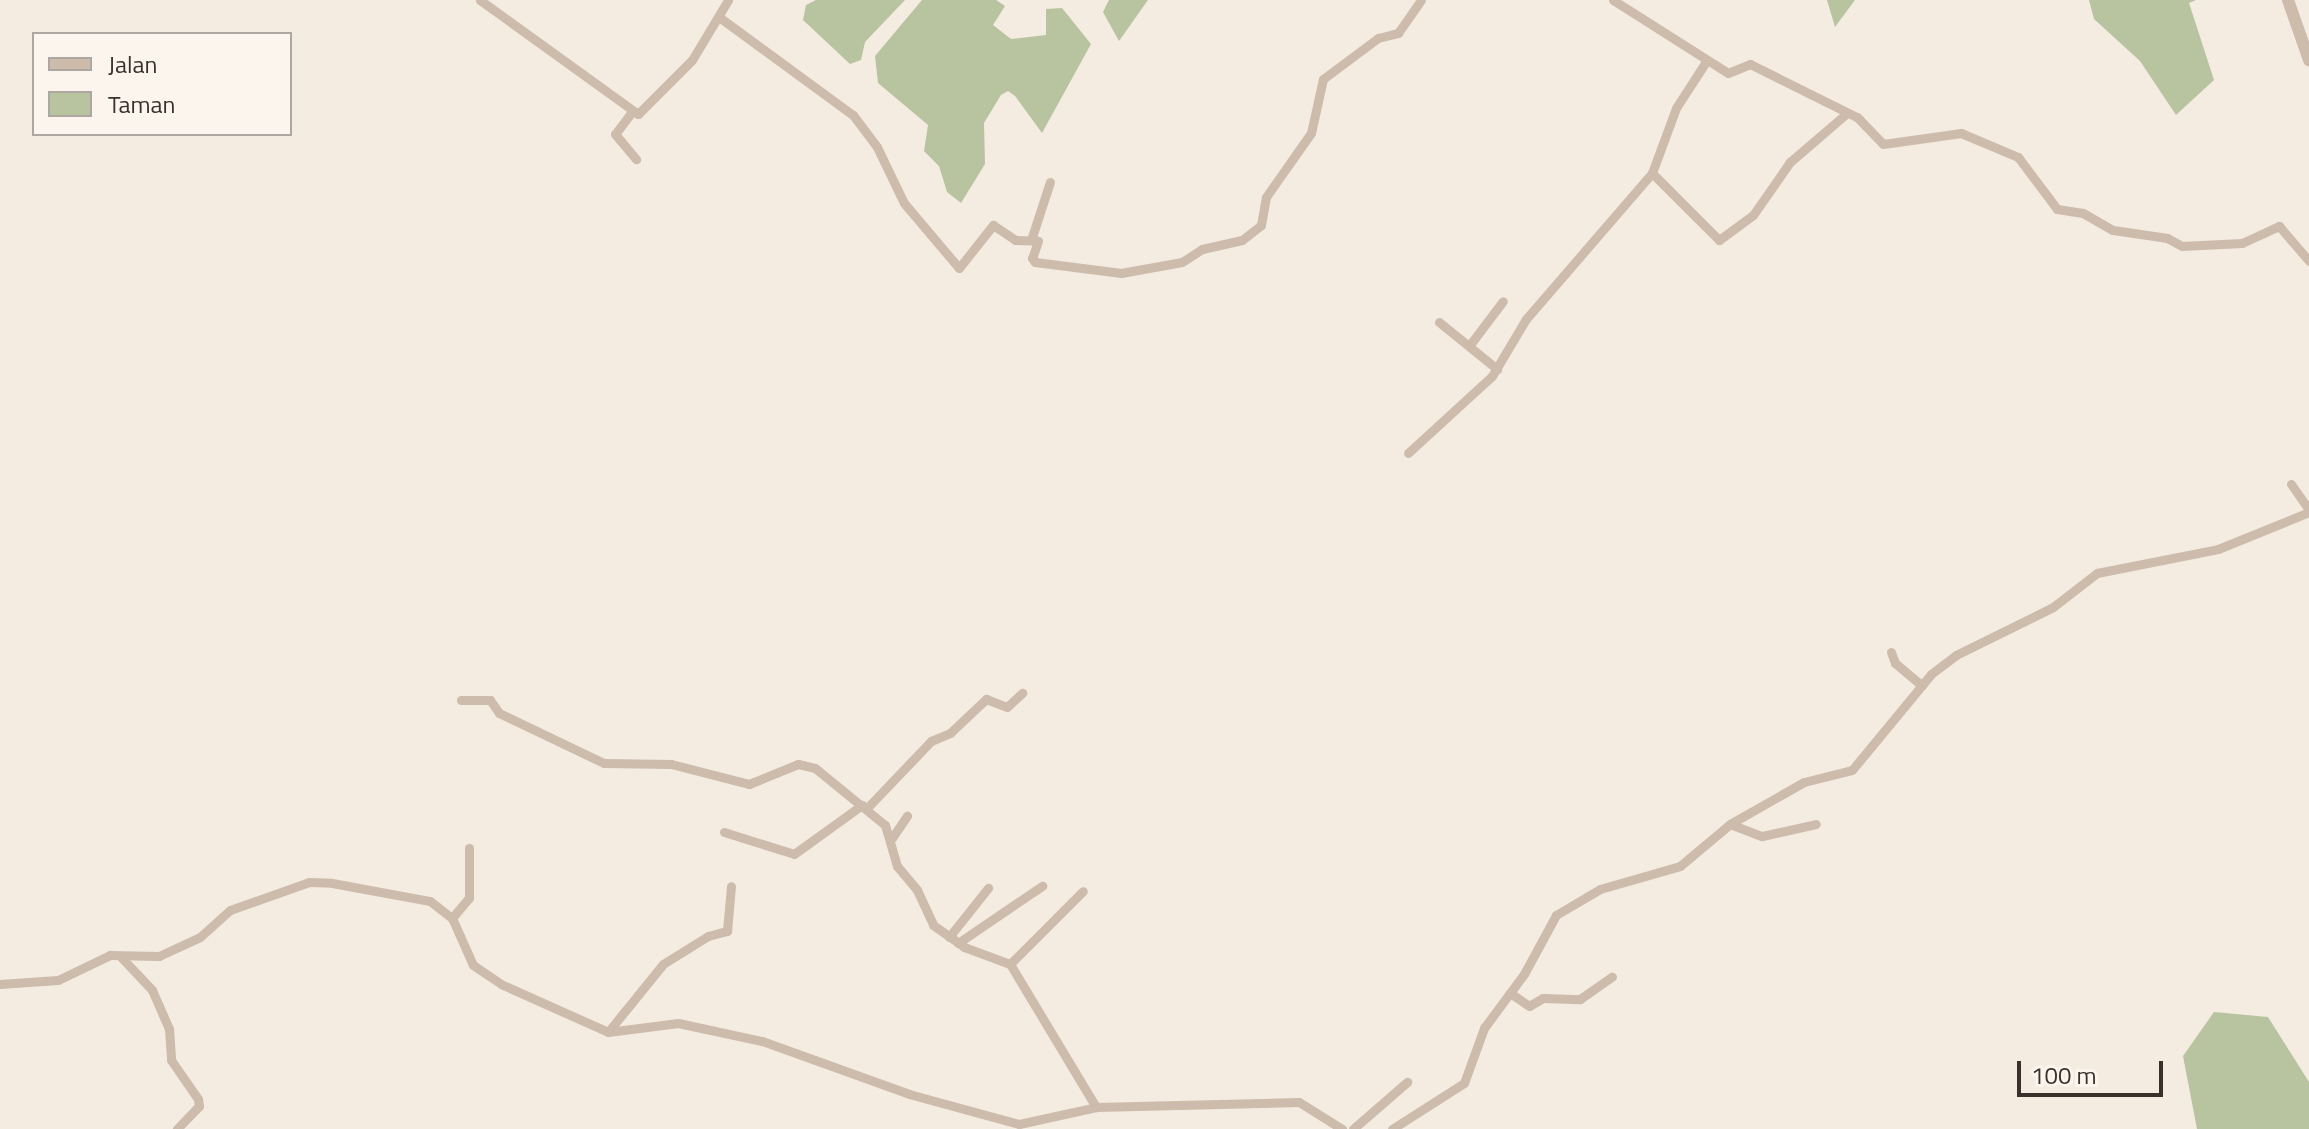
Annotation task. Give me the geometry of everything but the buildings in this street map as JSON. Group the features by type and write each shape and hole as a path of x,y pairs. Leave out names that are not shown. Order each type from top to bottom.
{"street":[{"path":"480,0 631,113 641,112 697,52 728,0"},
{"path":"719,17 853,115 877,147 904,203 956,267 963,265 993,225 1015,240 1038,241 1033,262 1114,273 1146,272 1245,239 1261,225 1266,197 1311,133 1323,79 1378,38 1397,34 1421,0"},
{"path":"1613,0 1731,74 1750,64 1863,121 1883,144 1957,132 2014,155 2060,210 2083,213 2113,230 2182,246 2242,243 2279,226 2309,261"},
{"path":"2288,0 2309,60"},
{"path":"1408,453 1497,369 1526,319 1652,173 1676,108 1707,60"},
{"path":"631,113 615,134 636,159"},
{"path":"1652,173 1721,240 1754,214 1790,162 1847,113"},
{"path":"1031,240 1050,182"},
{"path":"1469,346 1503,301"},
{"path":"1439,322 1497,369"},
{"path":"1392,1129 1464,1083 1484,1028 1510,993 1556,915 1600,889 1680,866 1730,824 1804,782 1852,770 1922,686 1956,655 2053,607 2097,573 2218,549 2309,511 2291,484"},
{"path":"1891,652 1895,663 1922,686"},
{"path":"724,832 794,854 864,806 933,740 950,733 986,699 1007,707 1022,693"},
{"path":"461,700 490,700 499,713 604,763 633,760 671,764 749,784 807,763 883,822 897,866 917,890 933,925 954,940 1010,964 1096,1107"},
{"path":"891,840 907,816"},
{"path":"1730,824 1762,836 1816,824"},
{"path":"452,918 469,898 469,848"},
{"path":"0,984 58,980 120,956 159,956 200,937 230,910 309,882 430,901 452,918 473,965 503,985 608,1032 678,1023 762,1041 909,1094 1019,1124 1096,1107 1299,1102 1342,1129"},
{"path":"608,1032 663,964 708,936 727,931 731,886"},
{"path":"954,940 1042,886"},
{"path":"954,940 988,888"},
{"path":"1010,964 1083,891"},
{"path":"120,956 152,990 169,1029 171,1060 198,1099 199,1106 177,1129"},
{"path":"1510,993 1529,1006 1543,998 1580,999 1612,977"},
{"path":"1353,1129 1407,1082"}],"green space":[{"path":"816,0 905,0 865,42 861,60 850,64 803,20 806,5"},
{"path":"922,0 996,0 1005,6 993,25 1011,39 1046,35 1046,9 1062,8 1091,44 1042,133 1015,96 1008,91 1001,95 984,123 985,164 961,203 947,192 939,166 924,151 928,125 878,83 875,56"},
{"path":"1109,0 1148,0 1119,41 1103,12"},
{"path":"1827,0 1855,0 1835,27"},
{"path":"2089,0 2196,0 2189,3 2214,80 2176,115 2140,61 2094,19"},
{"path":"2214,1012 2268,1017 2309,1082 2309,1129 2197,1129 2183,1056"}]}
